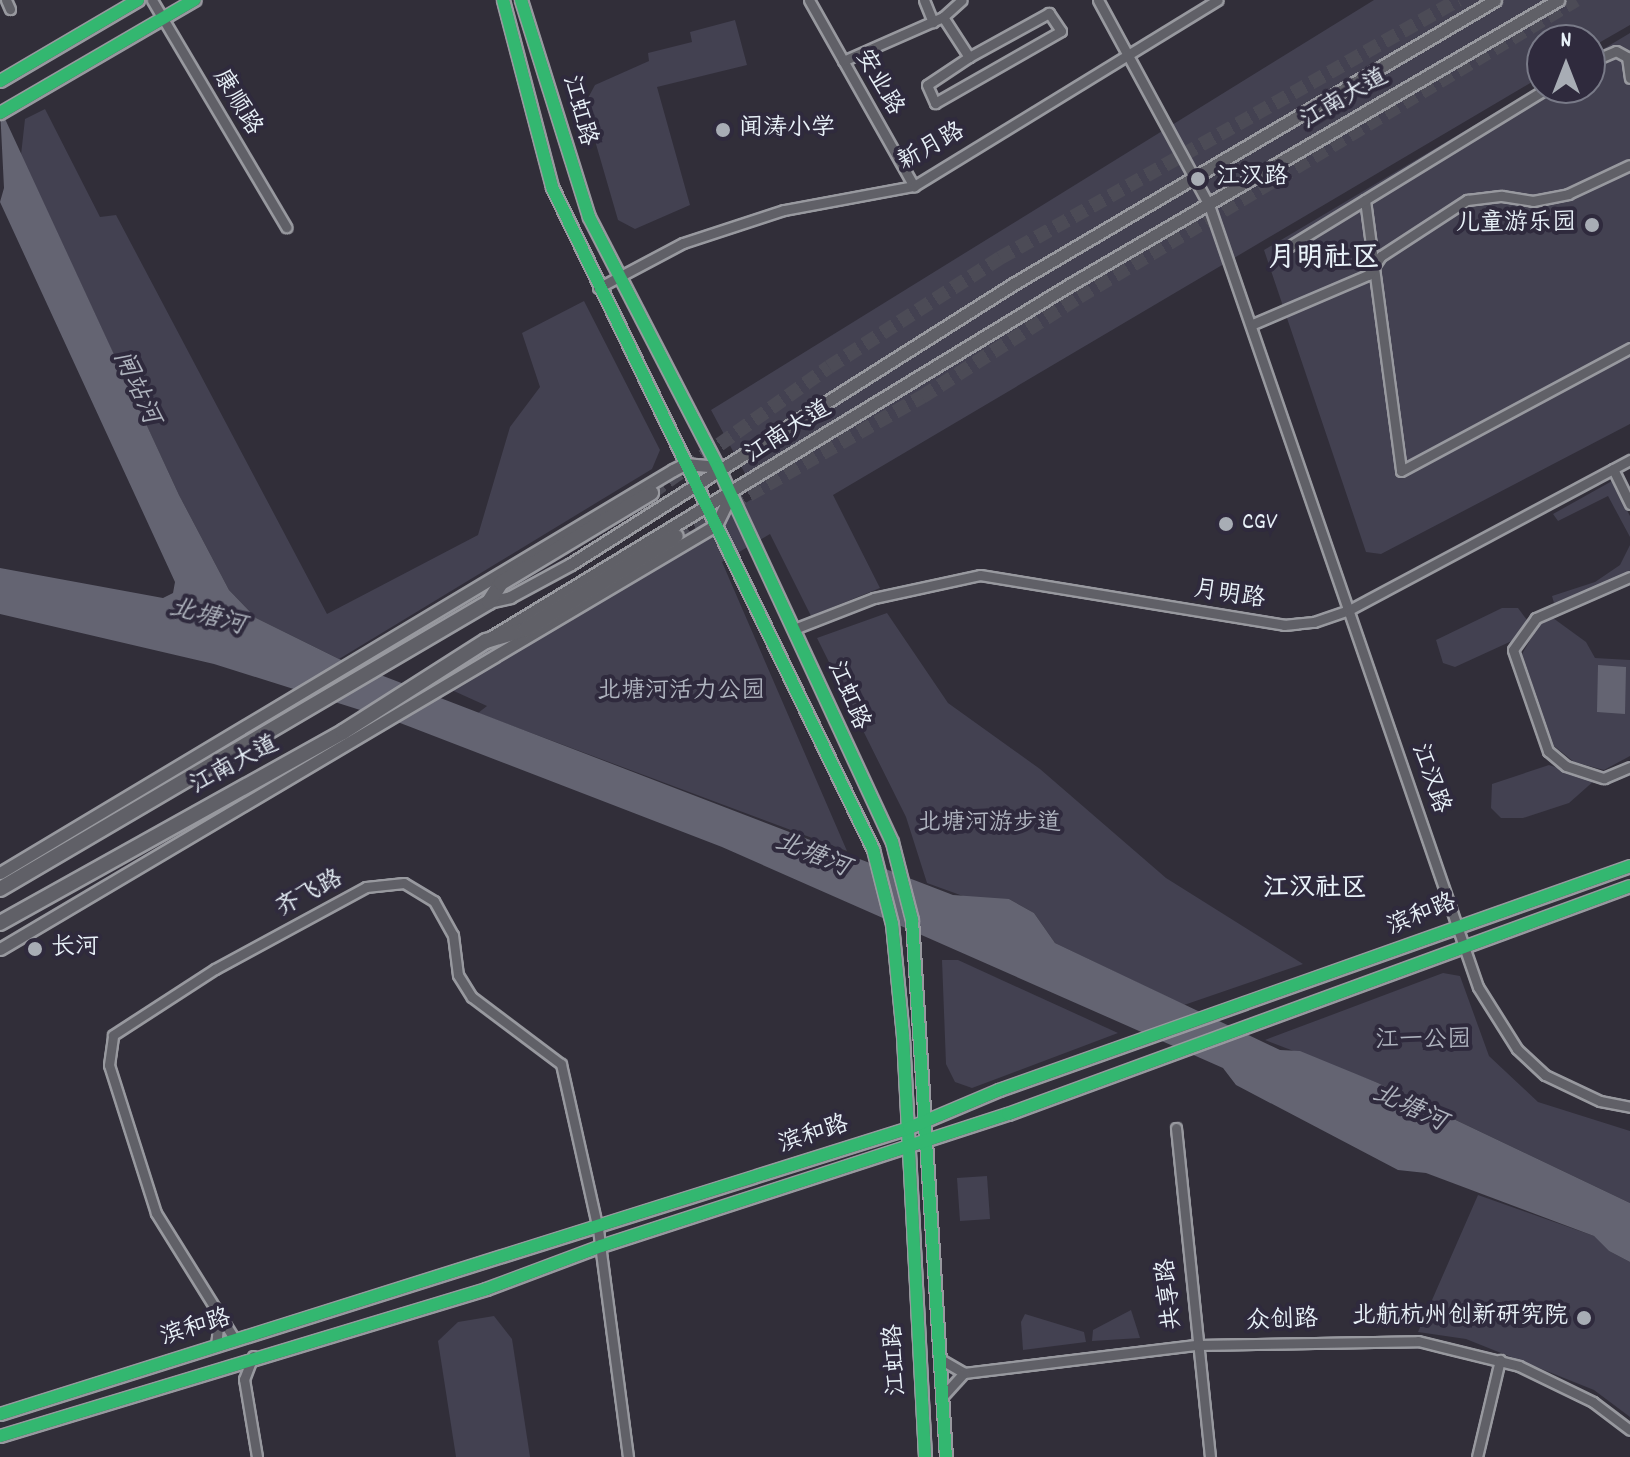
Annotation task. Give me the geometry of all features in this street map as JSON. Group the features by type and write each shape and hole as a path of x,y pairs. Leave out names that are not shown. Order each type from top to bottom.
{"highway":[{"path":"489,602 501,583 651,493"},
{"path":"486,641 526,629 676,536"},
{"name":"江南大道","path":"0,889 226,760 489,602"},
{"name":"江南大道","path":"0,923 251,784 486,641"}],"main road":[{"path":"0,81 138,0"},
{"path":"0,113 194,0"},
{"name":"江虹路","path":"503,0 552,187 598,288 873,849 892,924 903,1037 925,1457"},
{"name":"江虹路","path":"521,0 572,172 617,276 718,467 794,629 858,779 892,842 912,920 946,1457"},
{"name":"江南大道","path":"489,602 510,597 571,564 697,486 718,467 1194,178 1495,0"},
{"name":"江南大道","path":"486,641 707,505 730,496 955,354 1558,0"},
{"path":"0,873 685,464 718,467"},
{"path":"0,949 716,525 730,496"},
{"name":"滨和路","path":"0,1414 598,1229 909,1128 926,1118 999,1090 1630,866"},
{"name":"滨和路","path":"0,1436 253,1356 486,1289 601,1246 1008,1114 1386,979 1630,886"},
{"path":"16,915 25,936"}],"street":[{"name":"康顺路","path":"152,0 286,227"},
{"name":"安业路","path":"809,0 914,186"},
{"path":"924,0 933,22"},
{"path":"843,61 943,17 962,0"},
{"name":"江汉路","path":"1098,0 1209,205 1253,324 1478,987 1517,1049 1571,1090 1630,1107"},
{"name":"新月路","path":"598,288 683,243 784,210 914,186 1217,0"},
{"path":"1049,13 1061,31 935,103 927,85 969,57 1049,13"},
{"path":"943,17 969,57"},
{"path":"1606,55 1616,51 1627,57 1630,78"},
{"path":"1280,252 1526,101"},
{"path":"1253,324 1368,275 1376,263 1467,200 1502,196 1533,201 1568,194 1630,165"},
{"path":"1365,200 1376,263 1401,471 1630,348"},
{"name":"月明路","path":"794,629 874,598 980,575 1284,625 1314,622 1349,610 1630,460"},
{"path":"1613,469 1630,504"},
{"path":"1630,577 1536,618 1513,650 1548,751 1566,766 1604,778 1630,767"},
{"name":"齐飞路","path":"235,1340 219,1319 156,1213 109,1065 113,1035 215,969 366,887 404,883 434,901 453,935 458,975 472,997 561,1064 601,1246 628,1457"},
{"name":"共享路","path":"1176,1128 1210,1457"},
{"path":"216,1346 219,1319"},
{"name":"众创路","path":"964,1373 1197,1345 1418,1341 1500,1360 1593,1402 1630,1430"},
{"path":"253,1356 244,1379 257,1457"},
{"path":"940,1359 964,1373 943,1396"},
{"path":"1477,1457 1500,1360"},
{"path":"224,1365 244,1379"}],"green space":[{"name":"北塘河活力公园","path":"1374,0 1630,0 1630,25 1606,39 1606,24 1526,24 1526,85 833,495 880,588 811,616 770,534 722,562 847,851 478,713 487,706 445,687 757,496 711,410"},
{"path":"735,20 747,65 657,87 690,205 635,229 618,220 589,120 588,98 595,85 649,61 648,53 692,42 690,32"},
{"path":"1630,33 1630,424 1381,554 1366,552 1264,250 1526,94 1526,104 1606,104 1606,47"},
{"path":"45,109 100,217 116,215 327,614 478,535 510,427 540,387 522,333 584,301 660,450 652,469 339,659 256,618 229,590 179,495 21,155 25,119"},
{"path":"1612,481 1630,516 1630,537 1608,496 1558,521 1553,514"},
{"path":"1630,545 1630,572 1554,603 1552,596 1595,582 1620,565"},
{"path":"1502,608 1518,608 1527,620 1514,640 1455,667 1443,663 1436,640"},
{"name":"北塘河游步道","path":"887,613 948,703 1040,769 1166,878 1303,964 1184,1005 1055,943 1034,913 1009,899 974,900 927,883 906,817 817,638"},
{"path":"1553,618 1586,642 1595,658 1630,660 1630,756 1604,770 1574,762 1554,746 1522,654 1540,623"},
{"path":"1549,765 1595,780 1569,803 1523,818 1501,818 1491,808 1492,784"},
{"path":"942,960 958,960 1118,1033 972,1088 955,1082 946,1064"},
{"name":"江一公园","path":"1443,973 1460,976 1489,1056 1538,1102 1630,1131 1630,1203 1378,1083 1265,1040"},
{"path":"987,1176 990,1219 960,1221 957,1178"},
{"path":"1478,1195 1594,1236 1609,1251 1630,1262 1630,1417 1594,1390 1466,1339 1418,1332"},
{"path":"1131,1310 1140,1338 1092,1341 1093,1330"},
{"path":"1025,1314 1084,1332 1086,1342 1023,1350 1021,1322"},
{"path":"494,1316 512,1339 530,1457 456,1457 438,1341 458,1322"}],"water":[{"name":"北塘河","path":"0,108 179,495 229,590 256,618 339,659 953,895 1009,899 1034,913 1055,943 1280,1050 1300,1051 1378,1083 1630,1203 1630,1262 1609,1251 1594,1236 1426,1173 1398,1170 1236,1085 1223,1068 722,847 395,721 214,664 0,614 0,568 163,598 173,593 175,582 0,202 4,188"},
{"path":"1598,665 1626,667 1625,714 1597,712"}],"tunnel":[{"path":"651,493 829,367 1000,258 1458,0"},
{"path":"676,536 922,397 1079,297 1576,0"}],"cycle path":[{"path":"0,81 138,0"},
{"path":"0,113 194,0"},
{"path":"503,0 552,187 873,849 892,924 903,1037 925,1457"},
{"path":"521,0 589,217 718,467 892,842 912,920 946,1457"},
{"path":"0,1414 909,1128 999,1090 1630,866"},
{"path":"0,1436 486,1289 601,1246 1008,1114 1630,886"}],"place":[{"name":"闻涛小学","path":"723,130"},
{"name":"江汉路","path":"1198,179"},
{"name":"儿童游乐园","path":"1592,225"},
{"name":"CGV","path":"1226,524"},
{"name":"长河","path":"35,949"},
{"name":"北航杭州创新研究院","path":"1584,1318"}],"district":[{"name":"月明社区","path":"1324,260"},
{"name":"江汉社区","path":"1315,890"}],"water label":[{"name":"闸站河","path":"135,388"}]}
